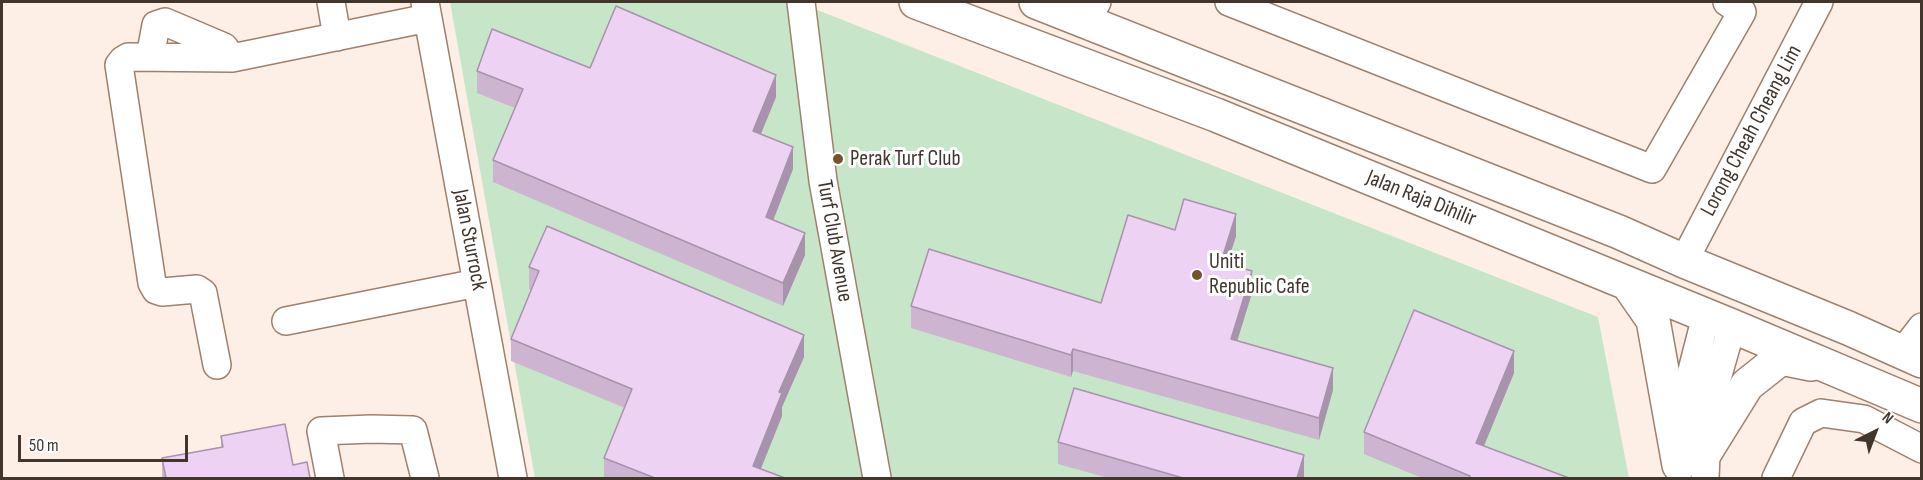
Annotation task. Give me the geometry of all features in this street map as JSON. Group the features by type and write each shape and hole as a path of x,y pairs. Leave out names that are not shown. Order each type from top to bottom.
{"main road":[{"name":"Jalan Raja Dihilir","path":"916,2 1216,115 1628,284 1721,317 1830,368 1922,406"},
{"name":"Jalan Raja Dihilir","path":"1036,2 1091,11 1900,352"},
{"path":"1542,202 1584,241 1608,254 1718,298 1721,317 1742,306 1757,306 1848,345 1900,352"},
{"path":"1628,284 1653,320 1692,468"},
{"path":"1692,468 1747,385 1781,358 1830,368"}],"street":[{"path":"331,2 337,37"},
{"name":"Turf Club Avenue","path":"801,2 823,181 877,478"},
{"path":"1229,2 1652,169 1742,12 1727,2"},
{"name":"Lorong Cheah Cheang Lim","path":"1684,261 1819,2"},
{"path":"217,365 203,293 197,289 162,292 156,290 152,283 119,65 128,57 150,57 156,25 165,22 224,47 232,57 337,37 426,10"},
{"name":"Jalan Sturrock","path":"426,10 513,478"},
{"path":"286,321 477,283"},
{"path":"1692,468 1708,410 1721,317"},
{"path":"1900,352 1922,327"},
{"path":"1776,478 1803,422 1821,413 1864,419 1922,449"},
{"path":"330,478 321,431 371,429 412,430 424,478"}],"green space":[{"name":"Perak Turf Club","path":"450,2 797,2 1598,317 1629,478 535,478"}],"building":[{"path":"616,6 776,75 753,131 793,147 766,217 805,233 783,283 493,160 523,89 477,71 492,29 590,68"},
{"path":"1184,199 1236,214 1221,262 1252,271 1231,339 1333,368 1319,418 1073,349 1071,355 911,306 929,249 1101,303 1128,215 1175,230"},
{"path":"547,226 804,335 779,392 782,393 753,466 785,478 655,478 604,458 632,389 511,339 539,271 529,267"},
{"path":"1414,310 1514,351 1476,443 1569,478 1470,478 1470,476 1364,432"},
{"path":"1074,388 1304,455 1297,478 1183,478 1058,442"},
{"path":"285,424 293,465 307,462 310,478 166,478 162,458 223,447 221,436"}],"place":[{"name":"Perak Turf Club","path":"838,159"},
{"name":"Uniti Republic Cafe","path":"1197,275"}]}
